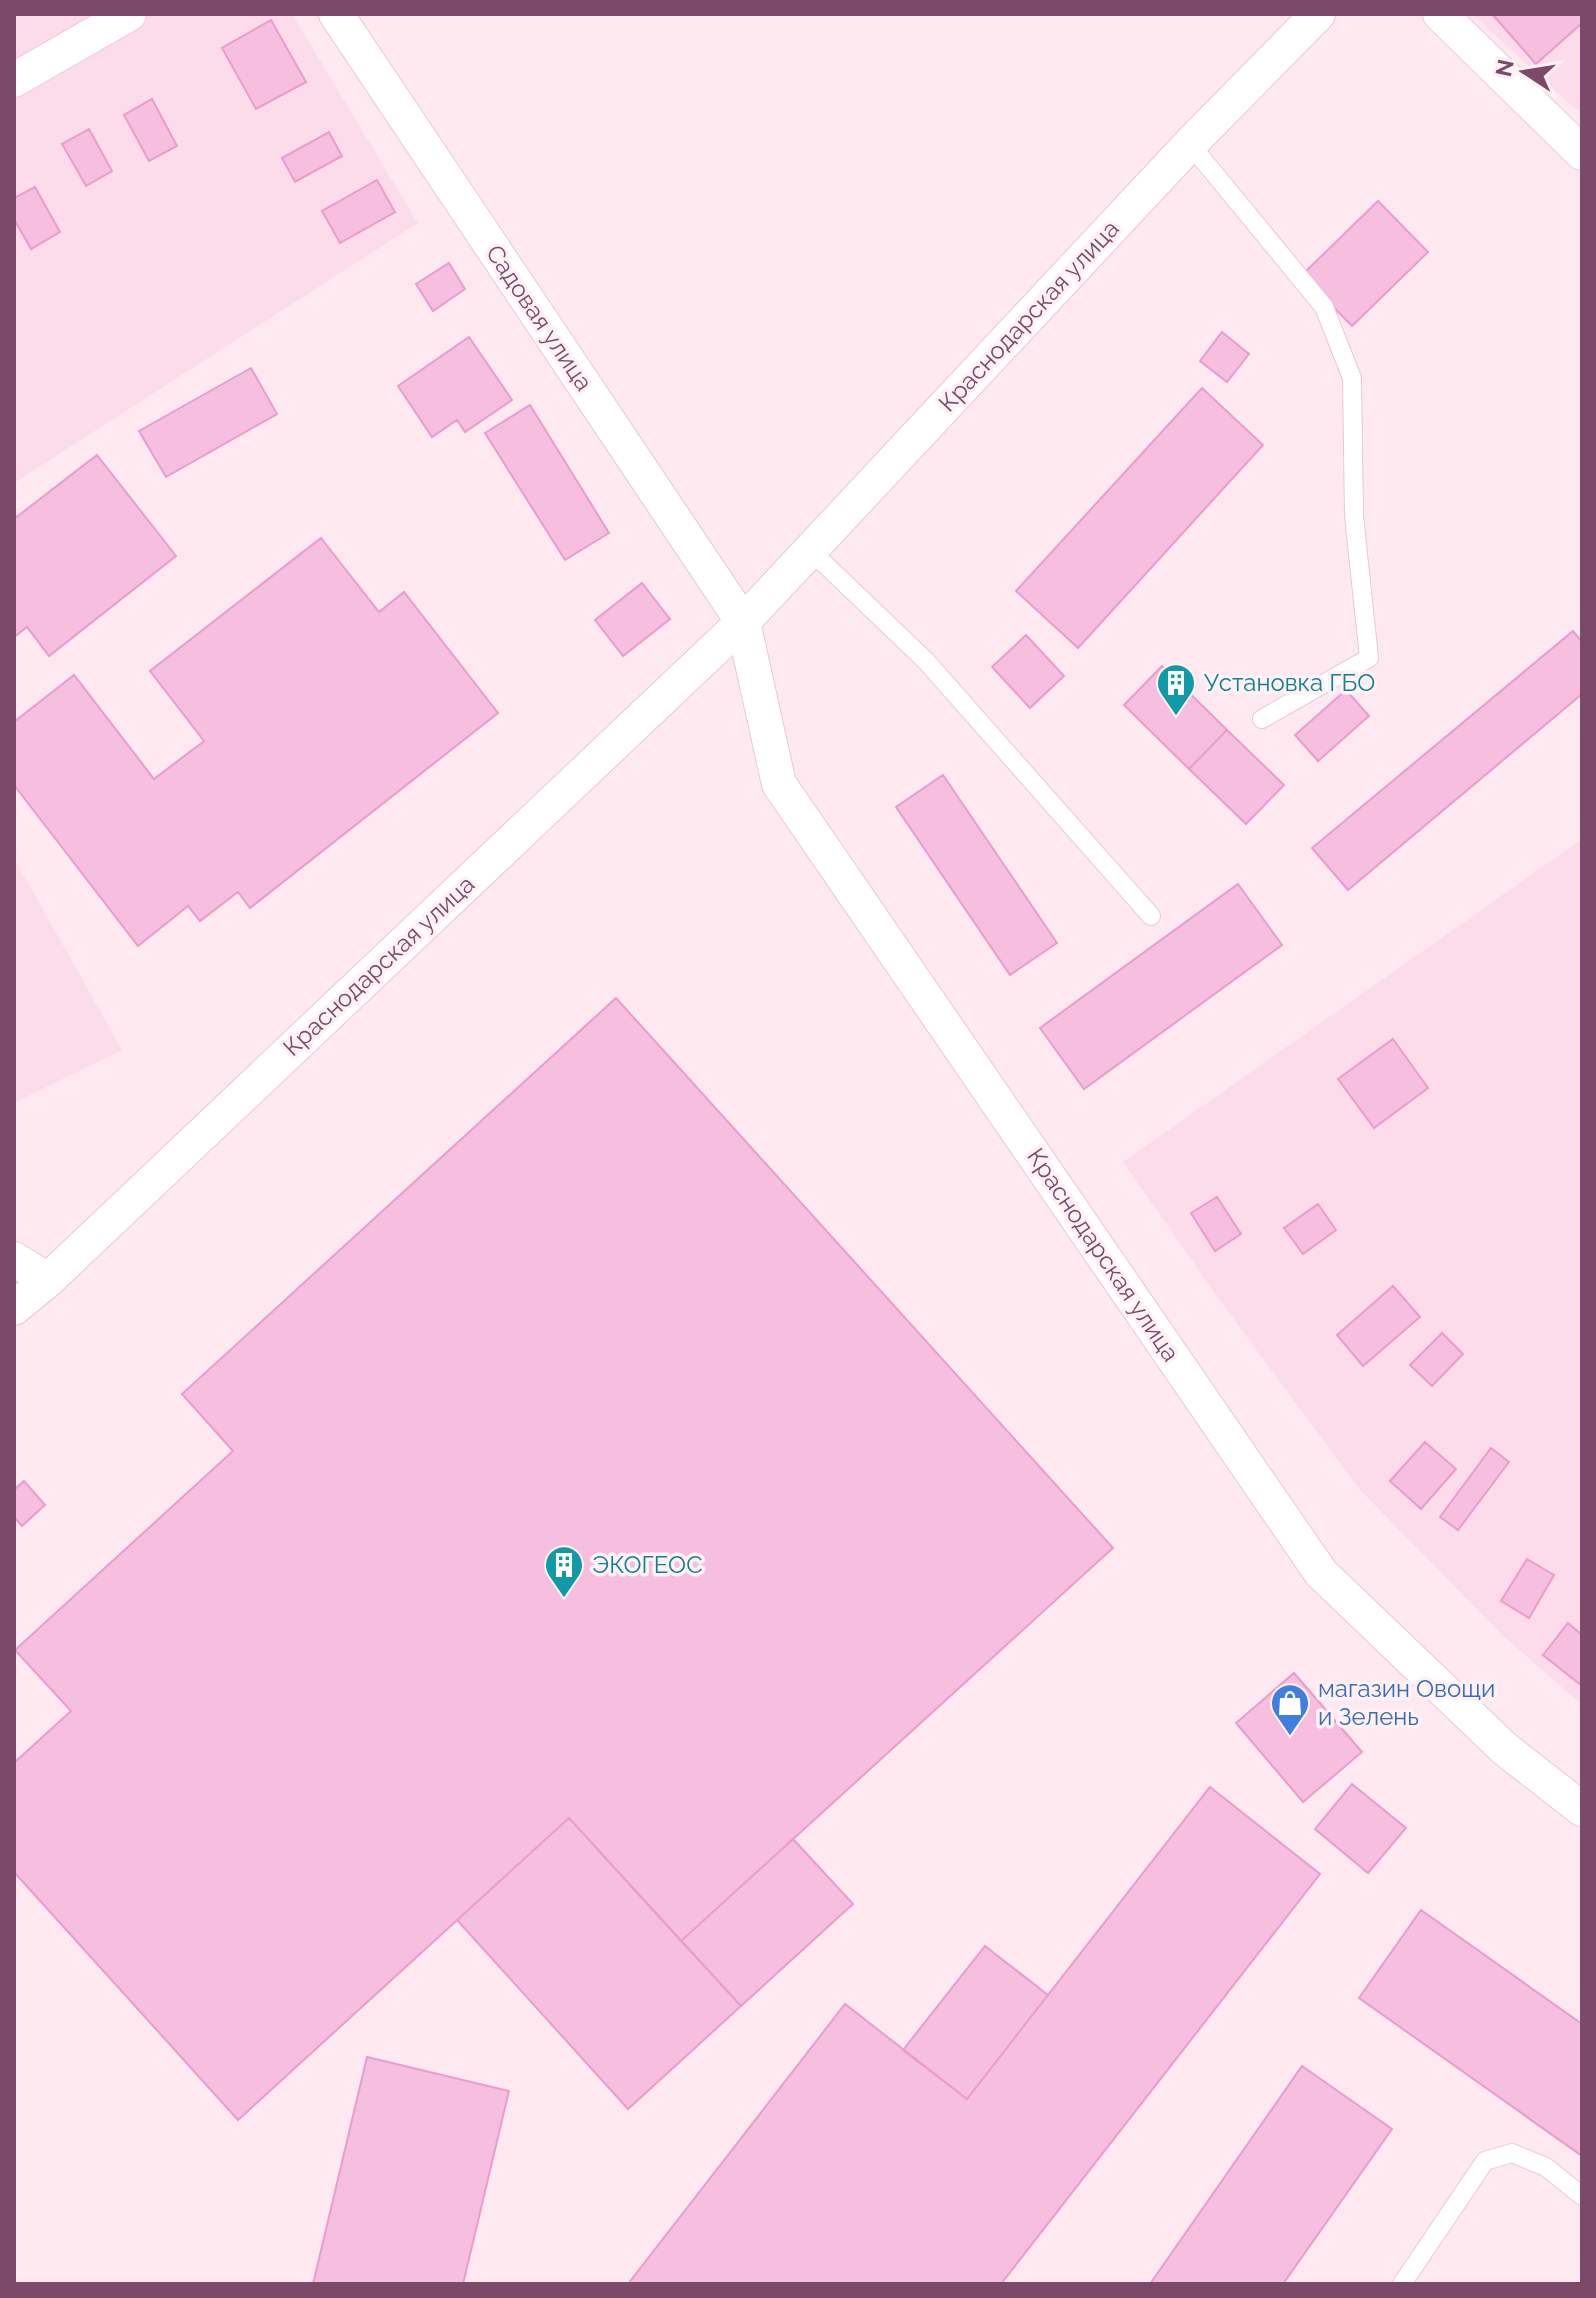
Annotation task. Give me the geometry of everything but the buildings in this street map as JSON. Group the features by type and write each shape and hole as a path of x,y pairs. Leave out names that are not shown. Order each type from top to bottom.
{"street":[{"path":"14,80 129,14"},
{"name":"Садовая улица","path":"336,14 743,622"},
{"path":"1440,14 1582,153"},
{"name":"Краснодарская улица","path":"14,1308 48,1280 743,622 1306,18"},
{"name":"Краснодарская улица","path":"743,622 779,784 1321,1573 1505,1749 1582,1809"},
{"path":"14,1259 48,1280"}],"lane":[{"path":"1190,144 1324,307 1352,378 1354,516 1369,658 1262,719"},
{"path":"810,550 926,661 1151,916"},
{"path":"1402,2284 1485,2161 1512,2153 1546,2167 1582,2196"}],"shaded area":[{"path":"14,14 292,14 418,223 14,483"},
{"path":"1472,14 1582,14 1582,115"},
{"path":"1582,839 1582,1705 1503,1636 1360,1490 1218,1298 1123,1162"},
{"path":"14,858 122,1050 14,1103"}],"place":[{"name":"Установка ГБО","path":"1176,717"},
{"name":"ЭКОГЕОС","path":"564,1599"},
{"name":"магазин Овощи и Зелень","path":"1290,1737"}]}
